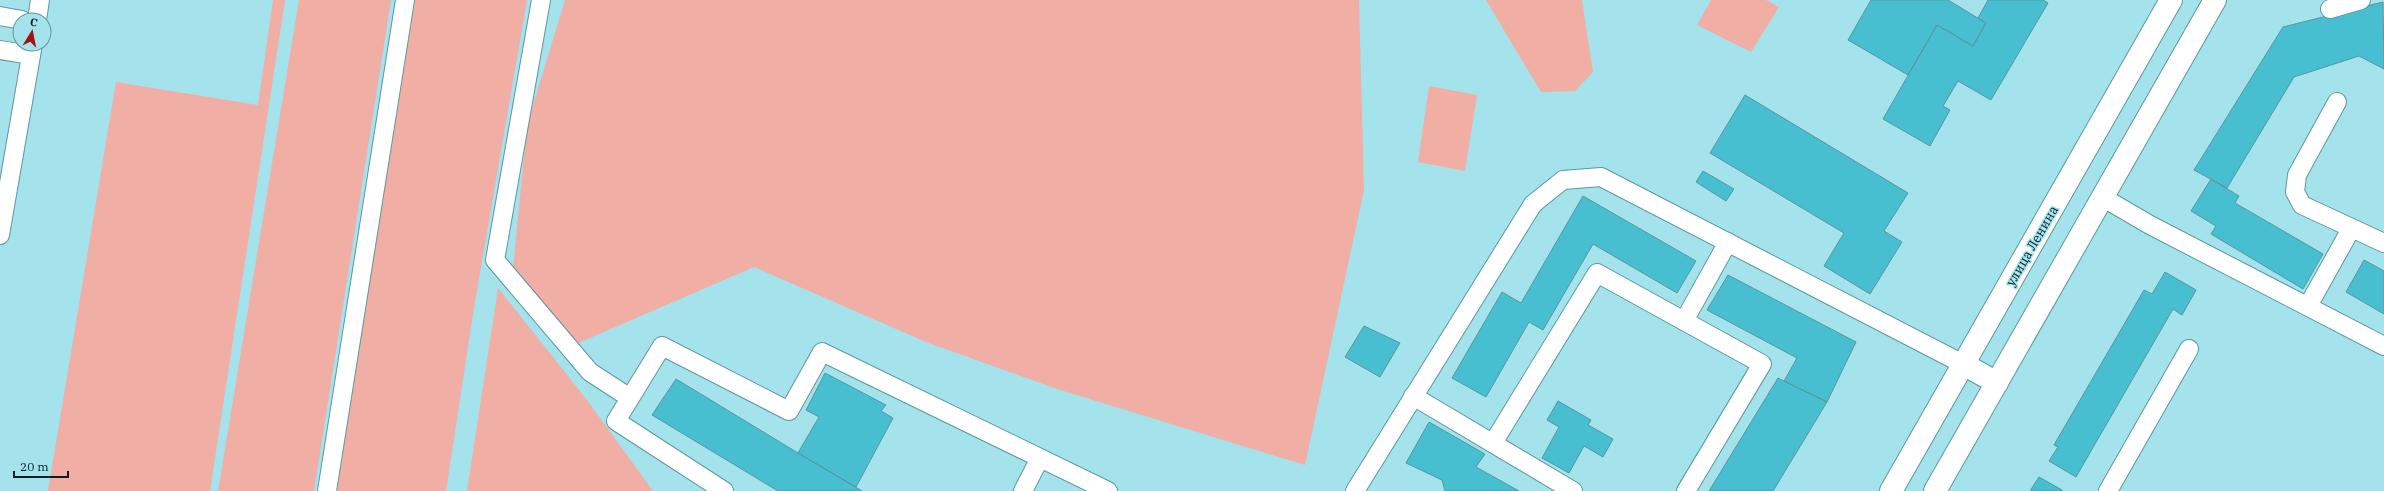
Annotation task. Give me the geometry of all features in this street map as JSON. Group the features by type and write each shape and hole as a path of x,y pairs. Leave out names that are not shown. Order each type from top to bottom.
{"main road":[{"name":"улица Ленина","path":"1891,491 2171,0"},
{"path":"1935,491 2215,0"},
{"path":"1964,365 1997,383"}],"street":[{"path":"38,12 40,0"},
{"path":"327,491 405,0"},
{"path":"541,0 496,260 590,372 630,398"},
{"path":"2330,9 2361,0"},
{"path":"0,16 12,18"},
{"path":"0,50 12,50"},
{"path":"0,235 32,52"},
{"path":"2337,102 2297,175 2295,192 2302,204 2351,229 2384,243"},
{"path":"1355,491 1533,204 1562,180 1601,177 1964,365"},
{"path":"2102,197 2150,225 2384,346"},
{"path":"2308,306 2351,229"},
{"path":"1684,321 1728,242"},
{"path":"1493,443 1597,273 1762,364 1686,491"},
{"path":"724,491 616,421 662,346 789,411 822,352 1108,491"},
{"path":"2108,491 2188,349"},
{"path":"1413,396 1573,491"},
{"path":"1023,491 1040,458"}],"shaded area":[{"path":"273,0 285,0 210,491 48,491 116,82 258,105"},
{"path":"299,0 391,0 314,491 218,491"},
{"path":"413,0 527,0 473,314 446,491 334,491"},
{"path":"565,0 1359,0 1364,190 1305,465 1057,389 926,342 754,267 576,344 513,269 527,125"},
{"path":"1486,0 1582,0 1593,72 1575,91 1541,92"},
{"path":"1711,0 1766,0 1779,7 1751,52 1697,25"},
{"path":"1429,86 1477,95 1465,171 1418,162"},
{"path":"498,288 587,400 653,491 467,491"}],"building":[{"path":"1871,0 1948,0 1986,23 1973,46 1937,25 1908,75 1848,40"},
{"path":"1988,0 2043,0 2048,3 1991,100 1958,81 1943,106 1950,110 1930,146 1883,119 1937,25 1973,46 1986,23 1978,18"},
{"path":"2383,2 2384,69 2359,56 2294,77 2227,188 2194,170 2283,27"},
{"path":"1745,95 1908,193 1884,231 1902,242 1870,294 1824,266 1844,233 1710,153"},
{"path":"1703,171 1734,189 1726,201 1696,182"},
{"path":"2211,179 2239,196 2235,203 2323,254 2303,289 2211,234 2216,226 2191,211"},
{"path":"1583,196 1696,261 1677,293 1593,244 1543,330 1529,322 1486,397 1452,378 1502,292 1521,303"},
{"path":"2364,260 2384,271 2384,314 2346,292"},
{"path":"2165,272 2196,290 2182,315 2173,309 2076,477 2049,461 2058,447 2054,445 2144,290 2152,294"},
{"path":"1728,275 1856,342 1827,402 1784,381 1797,358 1707,310"},
{"path":"1364,326 1400,343 1380,377 1345,357"},
{"path":"825,373 886,405 881,411 893,418 856,487 798,453 819,417 806,410"},
{"path":"1778,378 1827,402 1773,491 1709,491"},
{"path":"676,379 862,491 778,491 652,415"},
{"path":"1558,401 1591,420 1588,425 1613,439 1603,457 1584,446 1569,473 1542,458 1559,427 1547,420"},
{"path":"1429,422 1485,454 1476,467 1519,491 1445,491 1442,480 1406,463"},
{"path":"2039,477 2062,490 2062,491 2030,491"}]}
